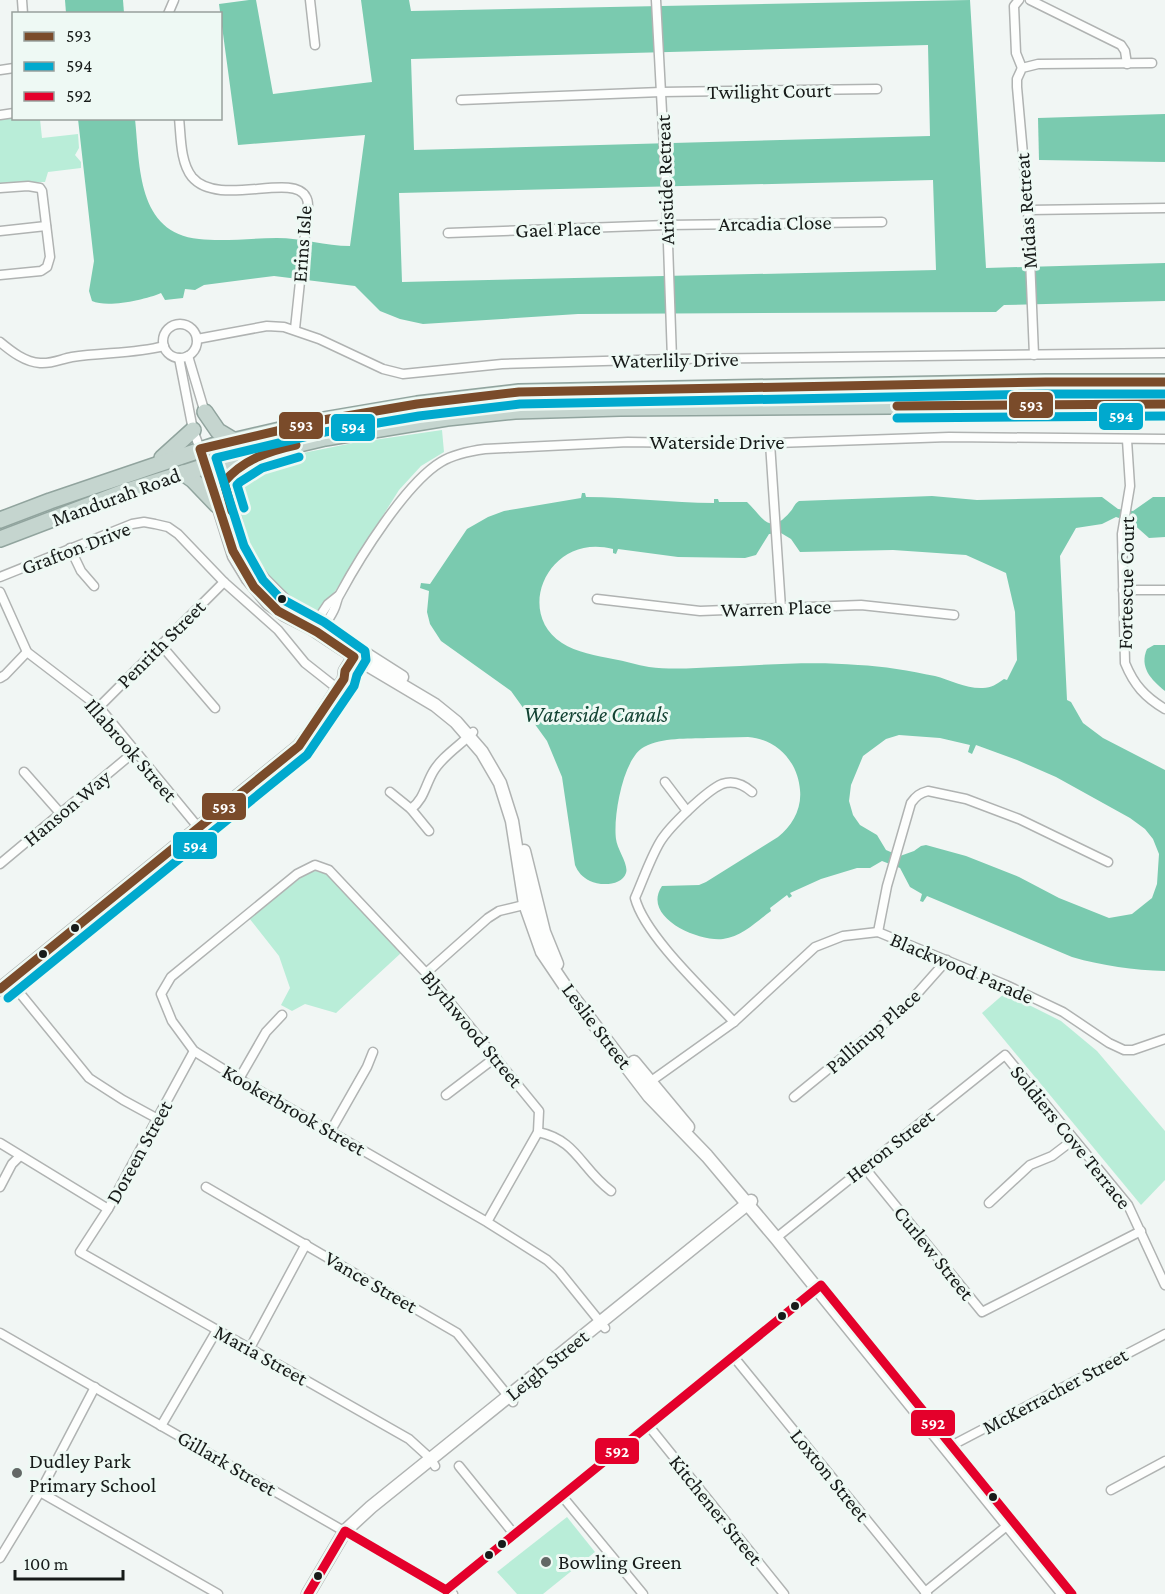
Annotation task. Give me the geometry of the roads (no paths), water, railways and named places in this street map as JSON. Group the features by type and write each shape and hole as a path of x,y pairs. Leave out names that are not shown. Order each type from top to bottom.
{"highway":[{"name":"Mandurah Road","path":"0,520 152,465 233,440 323,420 405,406 519,392 1035,382 1165,382"},
{"name":"Mandurah Road","path":"0,539 121,493 213,464 384,427 515,411 632,407 1165,404"},
{"path":"205,412 218,431 233,440"},
{"path":"152,465 193,430"},
{"path":"224,482 230,473 265,452"},
{"path":"183,473 217,505"}],"street":[{"path":"310,0 315,45"},
{"name":"Midas Retreat","path":"1018,0 1014,6 1016,53 1022,68 1017,79 1017,87 1028,210 1034,355"},
{"path":"1030,0 1121,45 1125,51 1127,64"},
{"name":"Aristide Retreat","path":"656,4 672,359"},
{"path":"1022,68 1038,64 1152,63"},
{"name":"Twilight Court","path":"461,100 661,92 877,89"},
{"name":"Erins Isle","path":"179,120 185,164 192,177 206,188 224,191 283,187 298,190 306,196 308,206 295,329"},
{"path":"0,188 28,186 40,188 50,256 47,267 41,271 0,275"},
{"path":"1028,210 1165,208"},
{"name":"Arcadia Close","path":"667,225 882,222"},
{"name":"Gael Place","path":"448,233 667,225"},
{"path":"0,231 46,226"},
{"path":"177,324 190,327 195,332 196,347 184,357 173,356 164,346 165,333 177,324"},
{"name":"Waterlily Drive","path":"197,339 267,326 295,329 383,369 403,374 502,364 672,359 1165,353"},
{"path":"0,342 25,359 39,363 52,363 86,356 148,351 164,346"},
{"path":"184,357 205,412 207,447"},
{"path":"184,357 193,430 207,447"},
{"name":"Waterside Drive","path":"318,627 328,604 338,596 410,489 442,461 465,452 628,442 770,443 949,437 1165,439"},
{"name":"Fortescue Court","path":"1127,440 1130,486 1122,534 1125,663 1139,690 1152,702 1165,709"},
{"path":"770,443 781,608"},
{"name":"Leslie Street","path":"207,447 213,464 224,482 242,545 254,567 272,589 318,627 435,705 471,734 500,783 512,821 542,952 567,989 648,1087 778,1236 1010,1523 1072,1594"},
{"name":"Leslie Street","path":"213,464 217,505 234,556 248,579 275,609 318,627"},
{"name":"Grafton Drive","path":"0,577 132,524 144,522 168,526 224,582 278,630 305,663 341,684"},
{"path":"70,548 81,571 94,586"},
{"name":"Penrith Street","path":"99,707 224,582"},
{"path":"1123,590 1165,590"},
{"name":"Illabrook Street","path":"0,592 27,652 99,707 198,827"},
{"name":"Warren Place","path":"597,599 700,611 868,605 954,615"},
{"path":"161,645 215,708"},
{"path":"0,678 27,652"},
{"path":"158,1119 123,1101 89,1078 5,985 299,746 341,684 345,671 360,655"},
{"path":"411,808 418,804 433,772 471,734"},
{"name":"Hanson Way","path":"0,864 134,752"},
{"path":"24,772 61,814"},
{"path":"665,783 687,811"},
{"path":"734,1022 677,962 645,920 635,898 659,843 687,811 721,784 738,783 745,785 752,792"},
{"path":"878,932 887,886 911,802 917,795 928,791 966,799 1020,819 1108,862"},
{"path":"390,792 411,808 429,831"},
{"name":"Blythwood Street","path":"315,865 336,875 426,973 539,1111 538,1132"},
{"name":"Kookerbrook Street","path":"315,865 297,874 171,977 161,994 172,1021 194,1051 487,1222 547,1260 559,1271 603,1325"},
{"path":"426,973 488,918 499,911 530,903"},
{"name":"Blackwood Parade","path":"648,1087 734,1022 815,947 843,936 878,932 1063,1012 1109,1043 1124,1050 1133,1050 1165,1040"},
{"name":"Pallinup Place","path":"794,1097 907,1005 947,960"},
{"path":"239,1079 266,1032 282,1016"},
{"name":"Doreen Street","path":"81,1252 108,1209 194,1051"},
{"path":"330,1132 368,1067 373,1052"},
{"name":"Soldiers Cove Terrace","path":"1005,1055 1128,1205 1165,1285"},
{"name":"Heron Street","path":"778,1236 1005,1055"},
{"path":"446,1095 496,1057"},
{"path":"487,1222 538,1132 554,1135 567,1144 597,1181 611,1191"},
{"path":"989,1203 1030,1166 1052,1156 1074,1140"},
{"path":"0,1143 108,1209"},
{"path":"0,1187 12,1164 20,1156"},
{"name":"Curlew Street","path":"864,1167 982,1312 1141,1231"},
{"name":"Vance Street","path":"206,1187 458,1333 512,1399"},
{"name":"Leigh Street","path":"349,1533 751,1205"},
{"path":"250,1348 306,1244"},
{"name":"Maria Street","path":"81,1252 409,1439 433,1463"},
{"path":"450,1592 514,1534 819,1287"},
{"path":"161,1426 217,1330"},
{"name":"Gillark Street","path":"0,1334 450,1592"},
{"name":"McKerracher Street","path":"948,1447 1165,1334"},
{"name":"Loxton Street","path":"733,1356 926,1593"},
{"path":"0,1558 40,1492 95,1387"},
{"name":"Kitchener Street","path":"648,1425 784,1594"},
{"path":"1111,1490 1165,1461"},
{"path":"459,1466 514,1534"},
{"path":"40,1492 218,1594"},
{"path":"562,1496 643,1594"},
{"path":"926,1593 1010,1523"},
{"name":"Leslie Street","path":"1010,1523 1064,1594"},
{"path":"308,1594 349,1533"},
{"path":"316,1594 349,1533"}],"water":[{"path":"65,0 123,0 124,12 66,12"},
{"path":"256,0 273,94 372,82 361,0 409,0 411,11 970,0 986,268 1165,263 1165,301 1004,305 996,312 578,314 423,324 400,319 380,311 355,286 274,276 204,285 195,290 185,289 183,298 165,300 161,293 126,302 107,304 92,301 89,291 94,261 78,120 135,120 138,157 146,194 153,211 164,224 179,234 208,240 286,238 350,246 365,135 238,145 222,12 219,4","holes":["928,45 930,136 414,150 411,59","933,180 936,270 402,282 399,193"]},
{"path":"1165,114 1165,162 1039,160 1038,118"},
{"name":"Waterside Canals","path":"582,493 585,493 586,497 698,503 714,503 714,499 718,499 719,502 747,502 766,522 771,524 783,519 799,501 932,496 977,500 1102,497 1118,509 1133,511 1153,497 1165,497 1165,537 1149,538 1131,522 1116,517 1102,524 1076,528 1060,556 1067,700 1071,702 1083,723 1103,738 1165,770 1165,971 1118,967 1072,957 927,896 923,902 920,901 922,894 910,887 900,868 882,861 870,868 857,868 821,879 790,893 792,896 789,898 787,895 755,924 730,938 712,939 687,932 665,917 659,908 658,897 662,886 699,885 706,882 778,837 788,828 798,810 800,790 790,761 777,747 748,737 667,740 644,747 637,753 625,775 616,817 616,839 626,866 626,873 620,880 610,884 594,883 585,878 575,865 562,777 547,741 511,691 441,641 430,624 427,612 429,591 420,588 421,583 430,584 467,529 488,517 504,511 581,498","holes":["781,533 791,539 800,552 893,550 966,555 1006,573 1015,612 1017,660 1007,680 1004,679 989,687 977,688 935,676 877,666 823,663 649,667 594,655 562,643 548,629 540,612 540,595 546,578 556,563 572,552 591,547 613,549 613,553 616,554 618,549 678,557 745,558 756,555 769,534","899,735 940,738 970,745 968,752 972,754 976,745 1056,777 1130,818 1145,829 1153,839 1159,854 1157,884 1152,898 1132,914 1109,918 1059,898 1019,877 966,856 926,845 900,856 886,850 877,835 860,825 853,815 849,801 851,785 863,756 886,739"]},
{"path":"1154,645 1165,645 1165,691 1151,678 1145,667 1147,649"}],"place":[{"name":"Dudley Park Primary School","path":"17,1473"},
{"name":"Bowling Green","path":"546,1562"}]}
